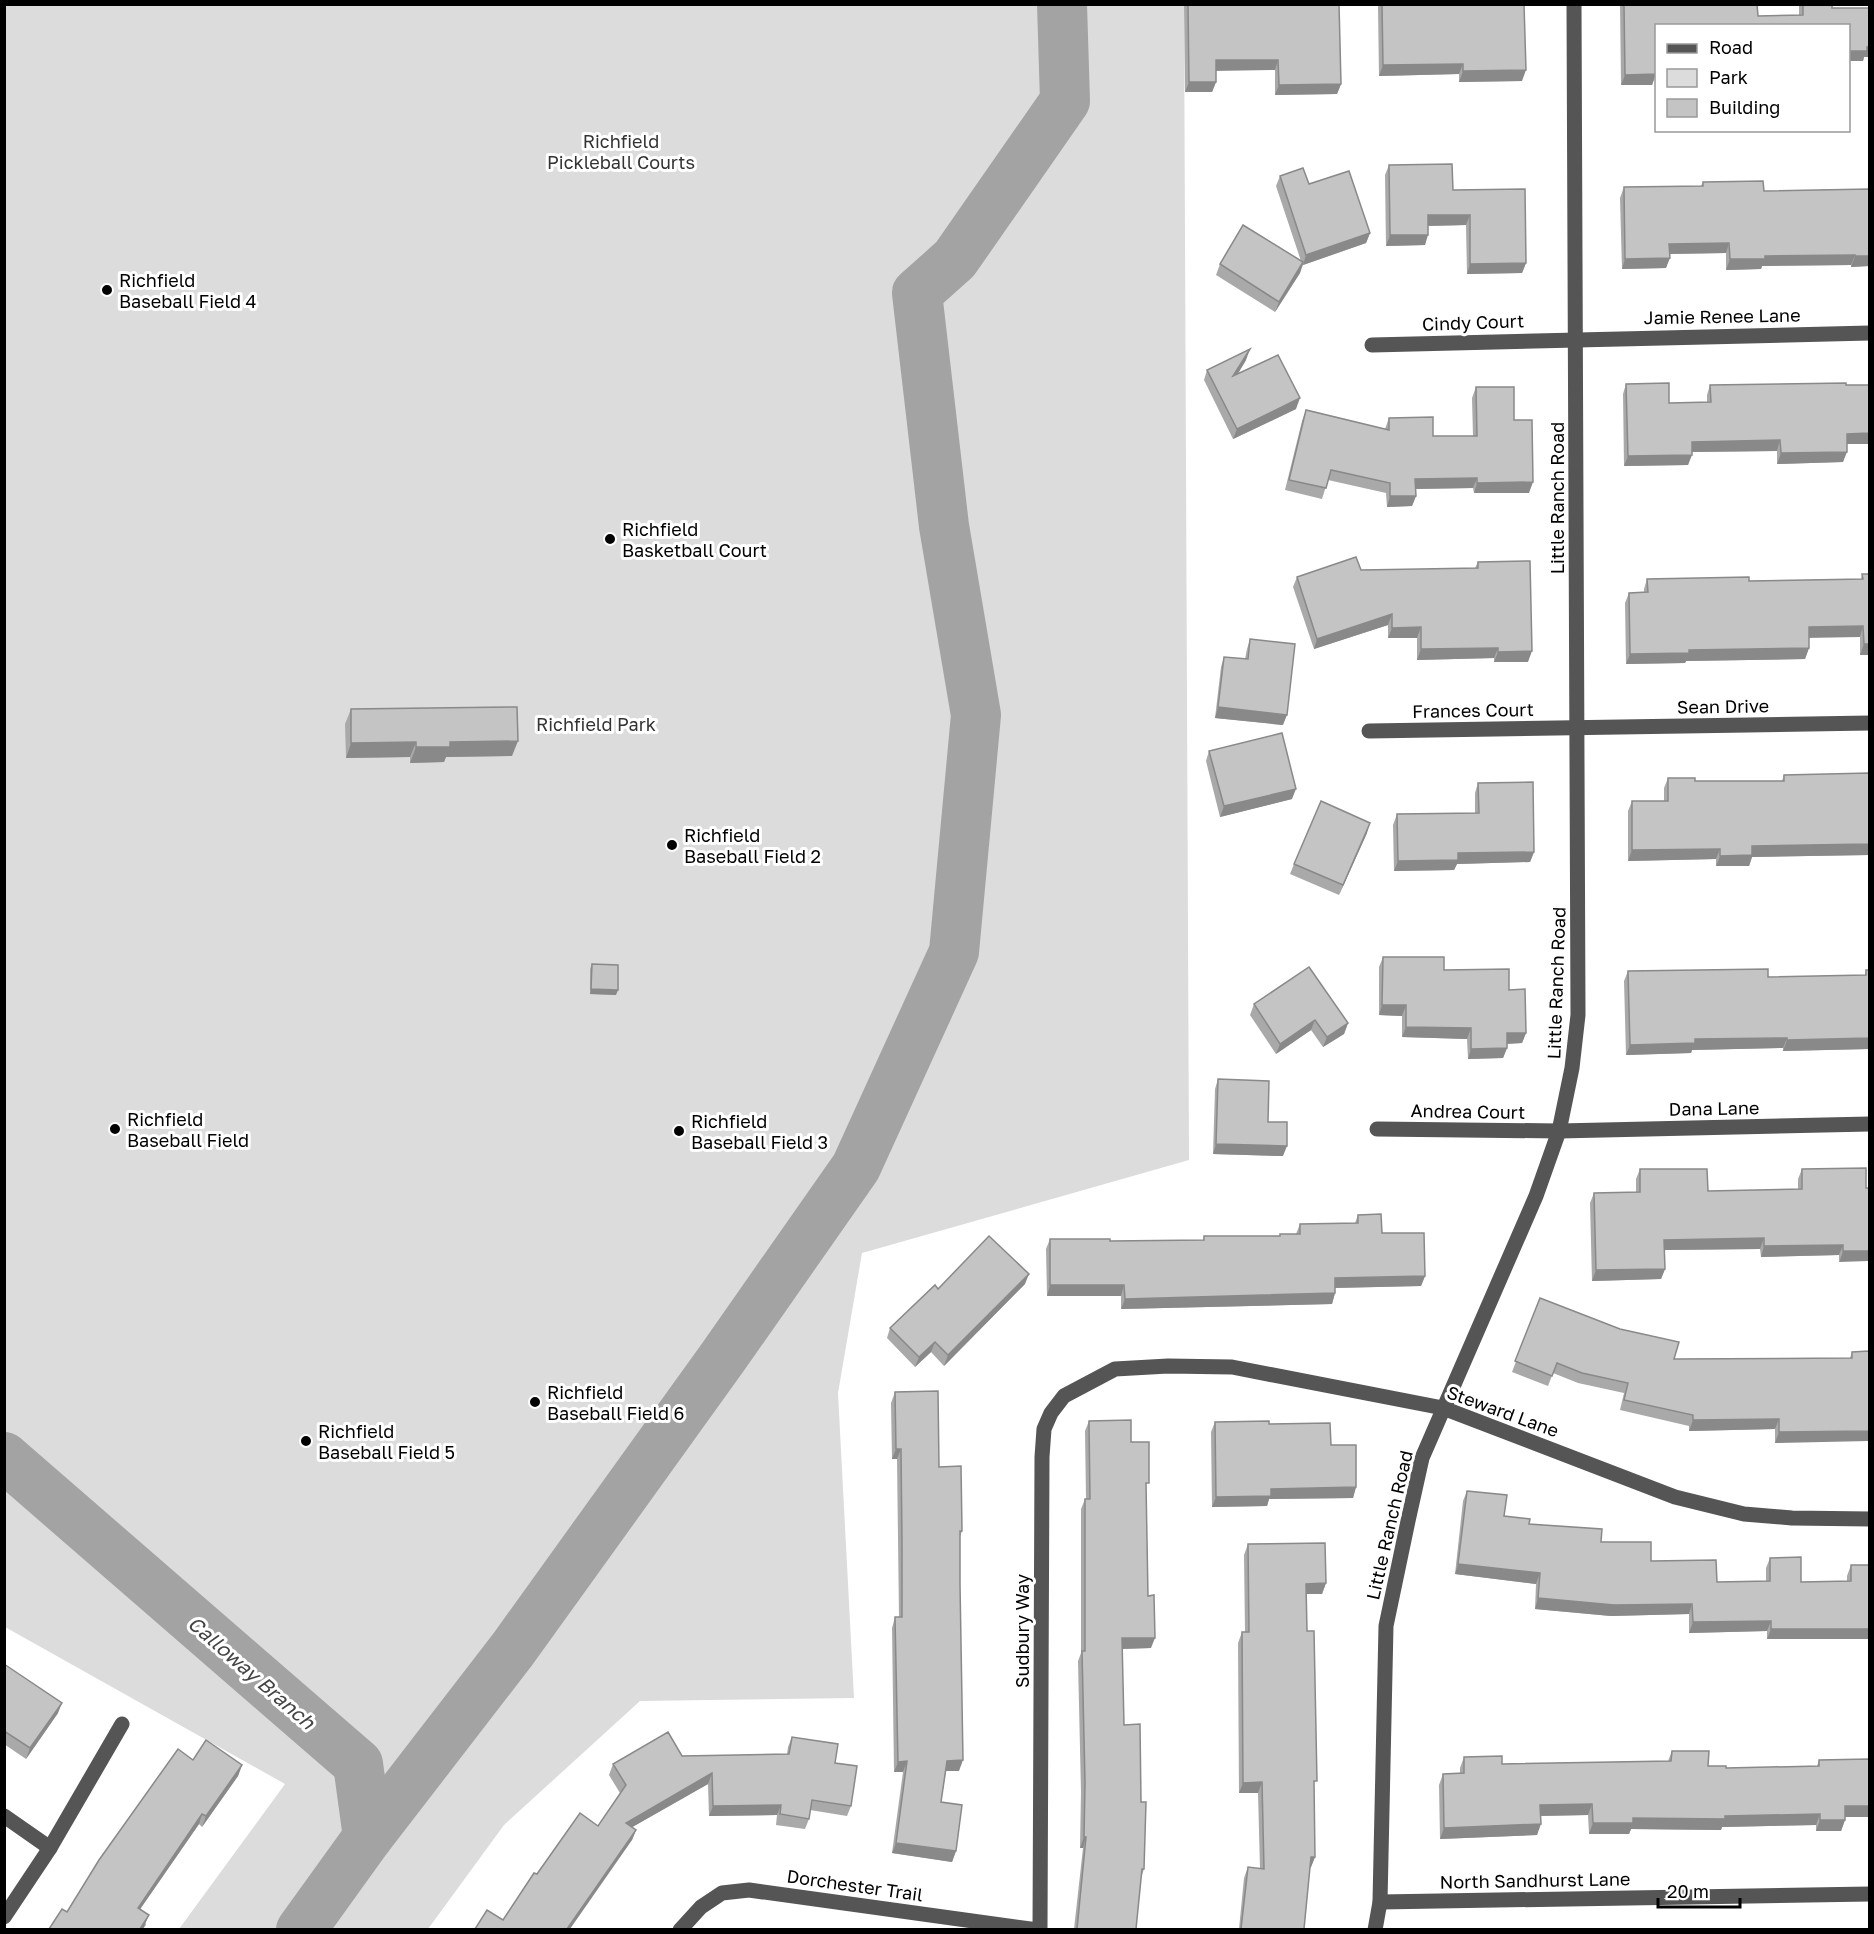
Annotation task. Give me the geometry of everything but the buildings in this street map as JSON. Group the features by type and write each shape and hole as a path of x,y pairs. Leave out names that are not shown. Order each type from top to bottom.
{"street":[{"name":"Little Ranch Road","path":"1376,1929 1380,1902 1386,1626 1422,1458 1536,1196 1559,1131 1572,1068 1578,1015 1574,4"},
{"name":"Jamie Renee Lane","path":"1575,339 1869,333"},
{"name":"Cindy Court","path":"1371,345 1575,339"},
{"name":"Sean Drive","path":"1577,728 1869,723"},
{"name":"Frances Court","path":"1369,731 1577,728"},
{"name":"Dana Lane","path":"1559,1131 1869,1124"},
{"name":"Andrea Court","path":"1377,1129 1559,1131"},
{"name":"Steward Lane","path":"1115,1369 1168,1366 1232,1367 1443,1407 1675,1497 1744,1514 1792,1518 1869,1519"},
{"name":"Sudbury Way","path":"1039,1929 1044,1429 1051,1413 1064,1396 1115,1369"},
{"path":"4,1917 50,1848 122,1724"},
{"path":"4,1816 50,1848"},
{"name":"Dorchester Trail","path":"680,1929 701,1907 722,1893 748,1890 1039,1929"},
{"name":"North Sandhurst Lane","path":"1380,1902 1869,1894"}],"green space":[{"name":"Richfield Park","path":"5,5 1184,5 1189,1160 862,1253 838,1393 854,1698 640,1701 504,1825 428,1929 179,1929 285,1784 5,1627"}],"waterway":[{"path":"301,1930 368,1837 513,1649 856,1167 954,952 976,715 944,526 917,293 955,259 1065,101 1062,4"},
{"name":"Calloway Branch","path":"4,1457 358,1764 368,1837"}],"place":[{"name":"Richfield Baseball Field 4","path":"107,290"},
{"name":"Richfield Basketball Court","path":"610,539"},
{"name":"Richfield Baseball Field 2","path":"672,845"},
{"name":"Richfield Baseball Field","path":"115,1129"},
{"name":"Richfield Baseball Field 3","path":"679,1131"},
{"name":"Richfield Baseball Field 6","path":"535,1402"},
{"name":"Richfield Baseball Field 5","path":"306,1441"}],"park label":[{"name":"Richfield Pickleball Courts","path":"621,151"}]}
